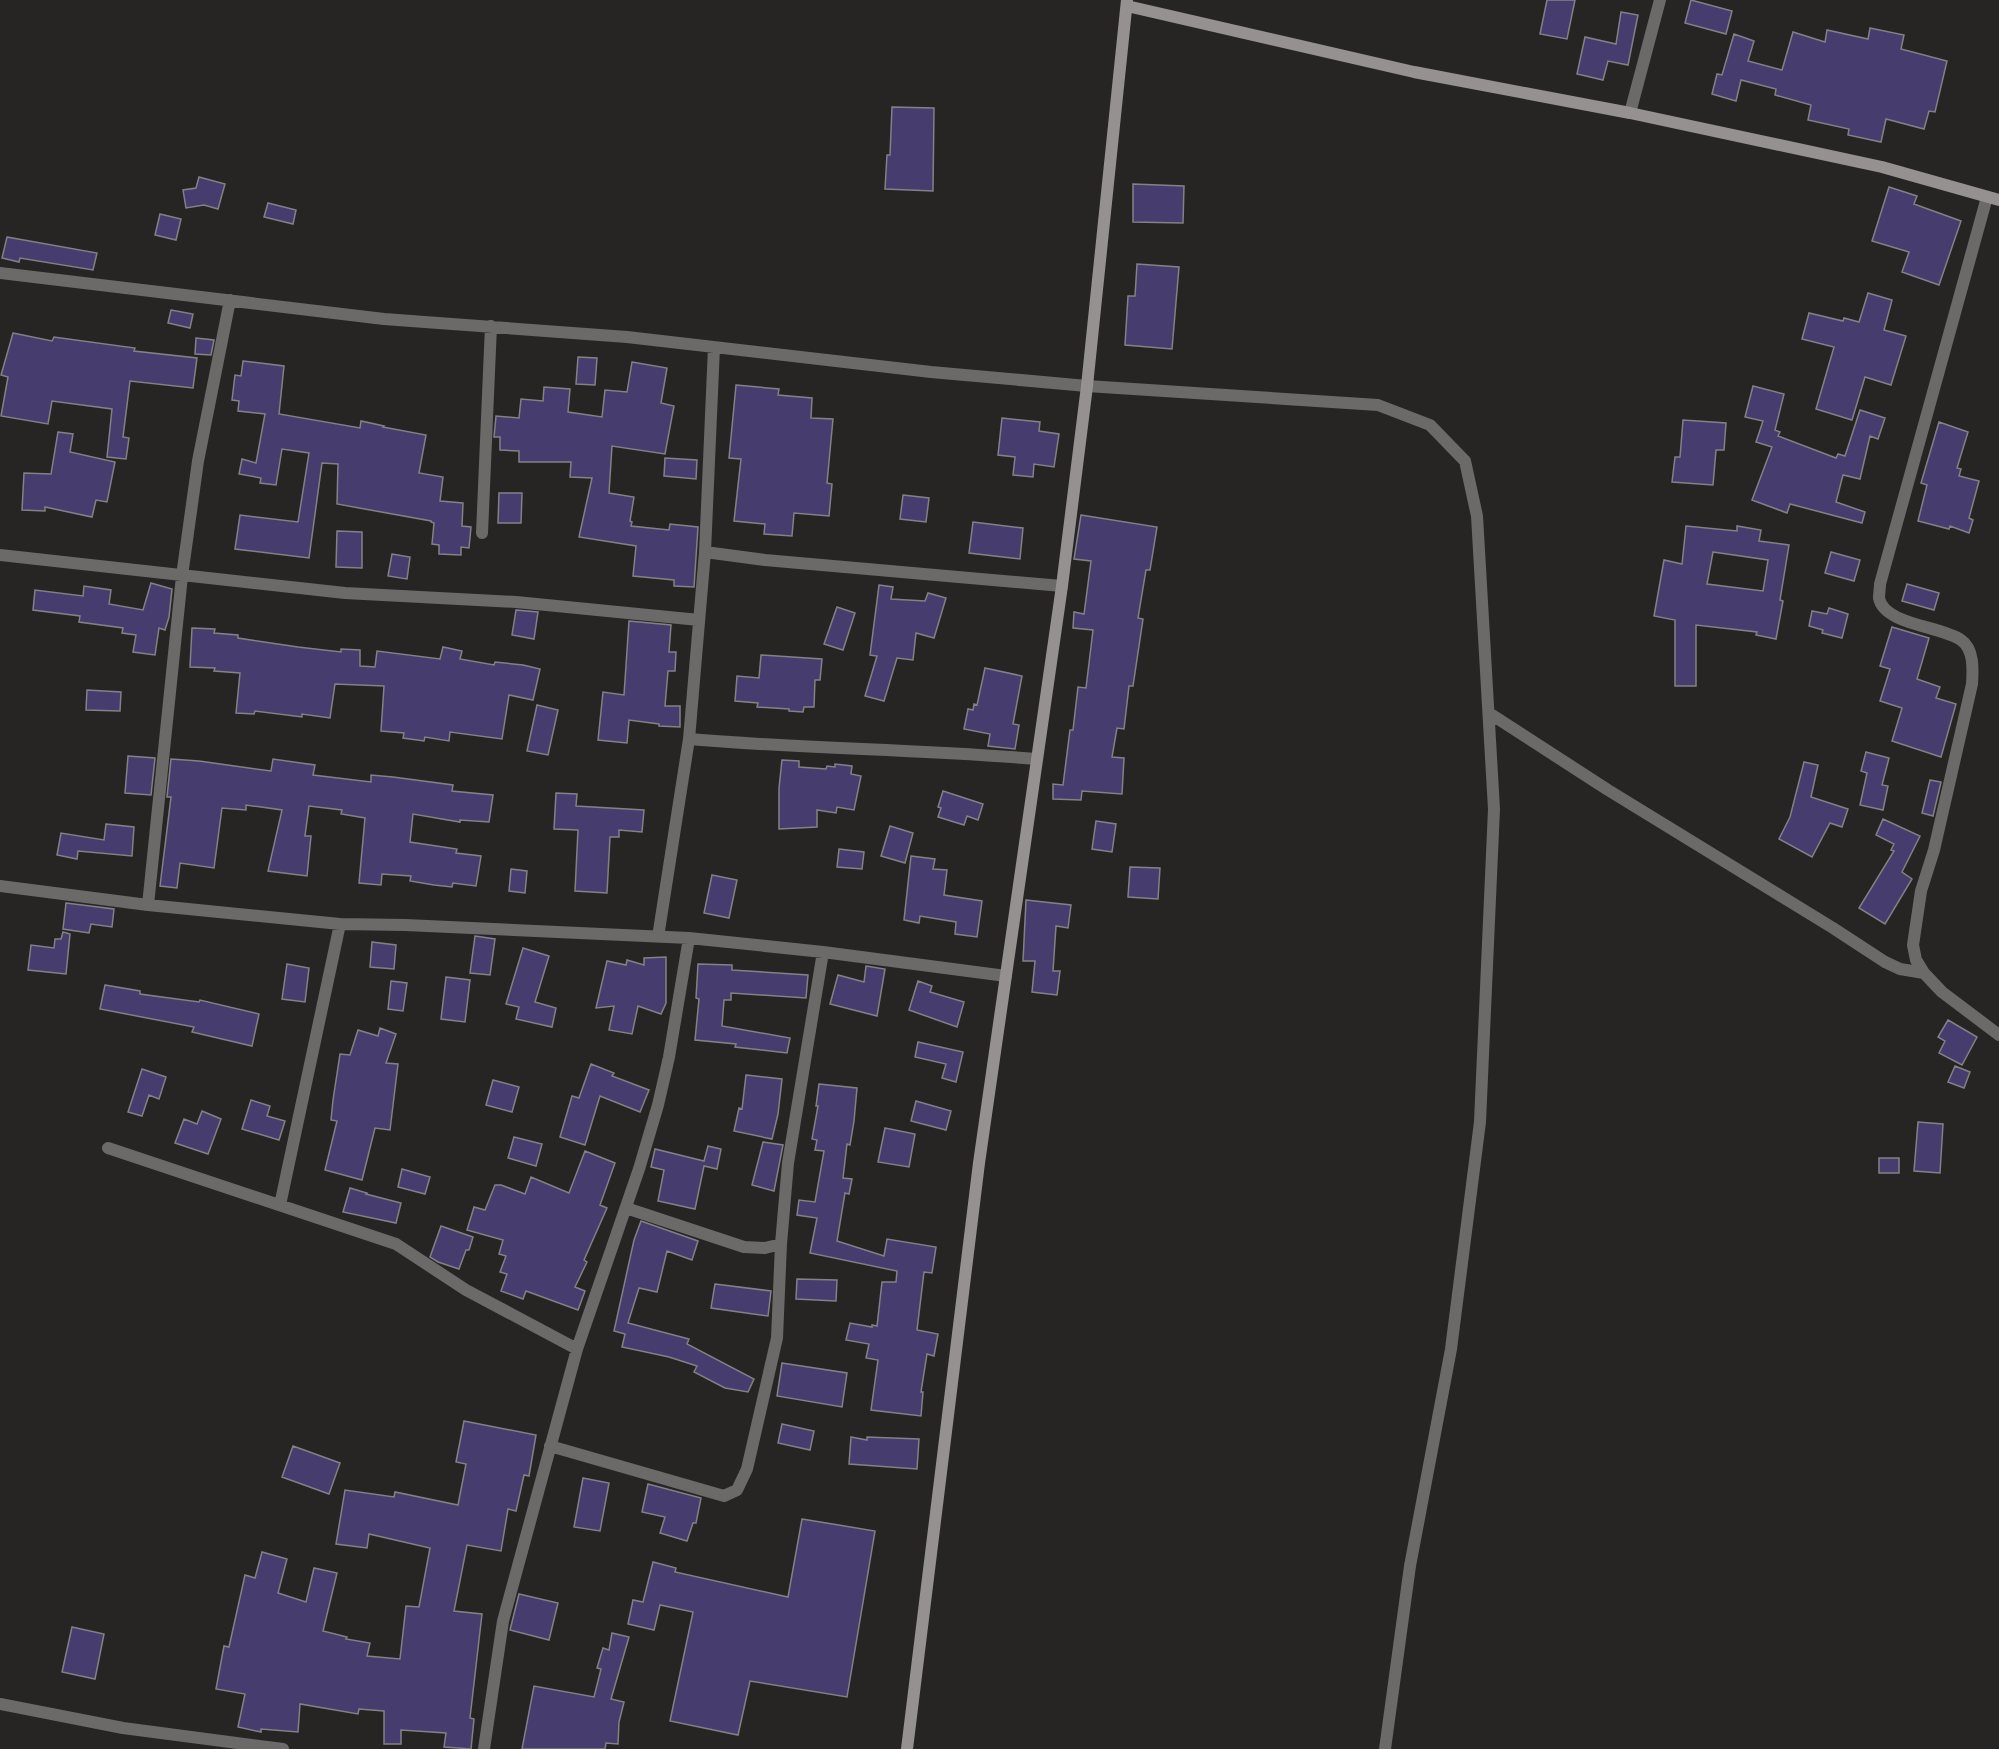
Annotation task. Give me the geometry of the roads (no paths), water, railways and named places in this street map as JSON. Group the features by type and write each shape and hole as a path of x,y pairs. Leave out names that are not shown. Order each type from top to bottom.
{"street":[{"path":"1630,113 1660,0"},
{"path":"907,1749 978,1175 1062,586 1087,386 1127,3 1414,72 1630,113 1882,167 1993,199 1879,598 1883,607 1913,624 1963,640 1970,653 1973,667 1972,684 1934,850 1921,891 1913,945 1916,960 1942,993 1999,1035"},
{"path":"0,273 384,319 627,337 931,372 1087,386 1378,405 1431,425 1466,461 1477,516 1494,809 1480,1122 1451,1349 1410,1566 1385,1749"},
{"path":"148,905 182,576 198,461 230,300"},
{"path":"482,533 490,326"},
{"path":"658,937 689,739 705,552 714,347"},
{"path":"705,552 765,560 1062,586"},
{"path":"0,555 345,593 516,602 699,620"},
{"path":"1489,713 1598,784 1885,962 1900,969 1924,973"},
{"path":"689,739 772,746 972,753 1036,759"},
{"path":"0,886 148,905 340,924 689,938 1006,975"},
{"path":"280,1205 340,924"},
{"path":"484,1749 503,1620 577,1350 626,1208 658,1105 669,1057 689,938"},
{"path":"550,1446 724,1496 737,1490 747,1469 777,1338 788,1163 823,952"},
{"path":"108,1148 396,1244 466,1290 577,1350"},
{"path":"626,1208 744,1247 765,1248 782,1244"},
{"path":"0,1704 123,1728 245,1747 283,1749"}]}
